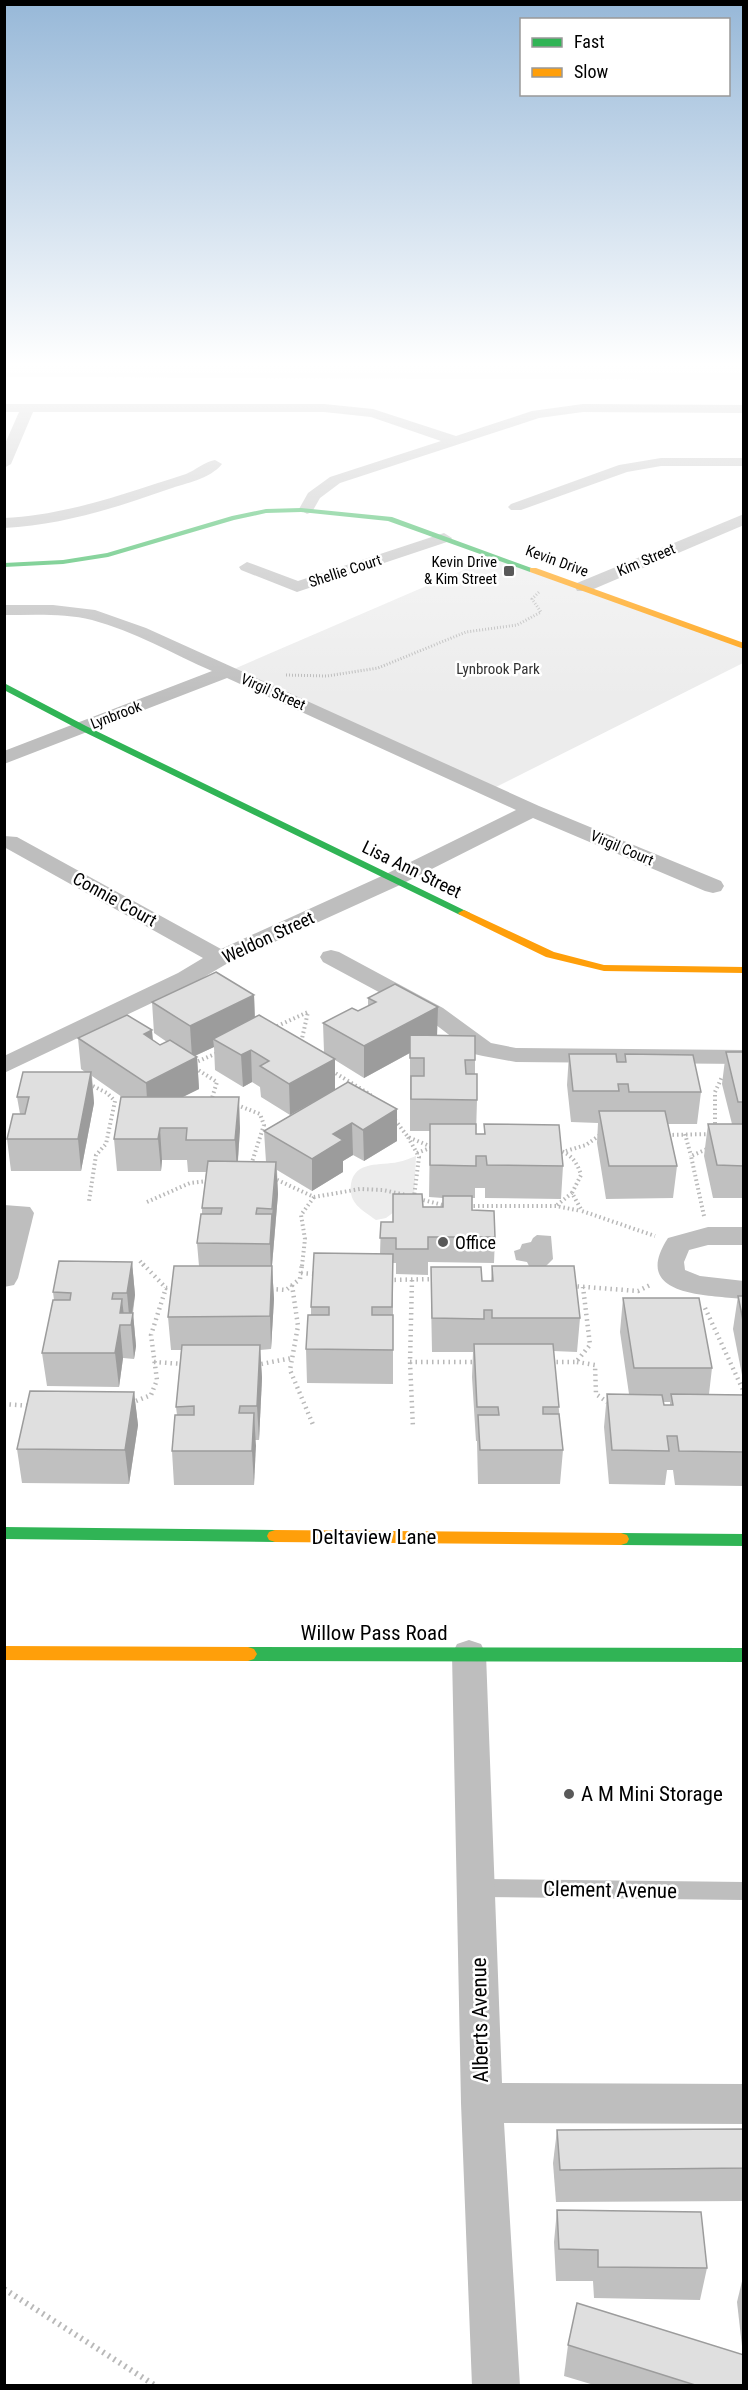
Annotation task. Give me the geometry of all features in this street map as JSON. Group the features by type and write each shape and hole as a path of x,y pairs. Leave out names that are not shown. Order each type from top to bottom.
{"street":[{"path":"4,523 29,523 65,516 188,478"},
{"path":"307,509 313,496 334,480 341,478"},
{"path":"516,507 598,478"},
{"name":"Kevin Drive","path":"4,566 36,566 122,552 210,523 250,514 307,509 389,519 742,643"},
{"name":"Kim Street","path":"583,587 744,519"},
{"name":"Shellie Court","path":"247,567 297,587 444,538"},
{"name":"Virgil Street","path":"4,610 53,610 95,615 140,632 532,810"},
{"name":"Lynbrook","path":"4,758 227,672"},
{"name":"Lisa Ann Street","path":"4,686 83,728 550,955 604,968 744,970"},
{"name":"Weldon Street","path":"4,1066 186,978 219,958 392,880 532,810"},
{"name":"Virgil Court","path":"532,810 713,886"},
{"name":"Connie Court","path":"10,841 219,958"},
{"path":"331,957 435,1013 483,1049 516,1055 744,1057"},
{"path":"4,1278 12,1213"},
{"path":"744,1236 708,1236 678,1244 670,1262 684,1280 744,1290"},
{"name":"Deltaview Lane","path":"4,1533 744,1540"},
{"name":"Willow Pass Road","path":"4,1653 744,1655"},
{"name":"Alberts Avenue","path":"469,1654 482,2103 496,2385"},
{"path":"482,2103 744,2104"}],"lane":[{"name":"Clement Avenue","path":"477,1888 744,1891"}],"path":[{"path":"277,675 327,676 378,668 466,632 517,625 541,612 532,598 560,579"},
{"path":"271,1029 308,1012 300,1040 303,1048"},
{"path":"219,1103 211,1103 217,1082 190,1065 220,1051"},
{"path":"663,1135 715,1133 714,1092 722,1076 717,1057"},
{"path":"324,1066 378,1101"},
{"path":"79,1083 90,1084 116,1101 106,1144 96,1155 89,1201"},
{"path":"228,1103 248,1107 260,1114 264,1125 252,1165 244,1170"},
{"path":"393,1118 420,1157 414,1197"},
{"path":"685,1134 708,1236"},
{"path":"566,1152 586,1145 598,1135 609,1135"},
{"path":"408,1137 430,1148"},
{"path":"691,1155 713,1146"},
{"path":"417,1153 430,1148 442,1148"},
{"path":"556,1149 566,1152 577,1162 581,1176 572,1193 556,1206"},
{"path":"252,1165 260,1170"},
{"path":"268,1177 314,1197 342,1190 368,1188 396,1192 443,1206 454,1206"},
{"path":"147,1202 190,1183 218,1180"},
{"path":"572,1193 582,1211"},
{"path":"262,1289 286,1290 300,1279 304,1239 301,1215 314,1197"},
{"path":"465,1206 556,1206 582,1211 678,1244"},
{"path":"140,1261 166,1288 178,1288"},
{"path":"301,1273 324,1275"},
{"path":"380,1279 441,1279"},
{"path":"412,1280 410,1362 413,1428"},
{"path":"571,1286 638,1291 684,1280 744,1392"},
{"path":"292,1285 298,1326 290,1370 314,1427"},
{"path":"576,1362 590,1345 583,1287"},
{"path":"120,1405 151,1395 157,1380 152,1335 166,1288"},
{"path":"254,1365 265,1365 292,1358"},
{"path":"154,1362 186,1364"},
{"path":"410,1362 481,1362"},
{"path":"540,1362 576,1362 595,1365 596,1394 608,1403 618,1406"},
{"path":"4,1404 39,1406"},
{"path":"4,2289 156,2385"}],"green space":[{"name":"Lynbrook Park","path":"496,556 744,646 743,663 490,790 227,672"},
{"path":"416,1156 414,1197 386,1218 376,1220 357,1205 352,1196 351,1184 353,1176 358,1171 370,1166 398,1162"}],"shaded area":[{"path":"537,1235 551,1236 553,1259 546,1266 529,1266 527,1262 516,1260 514,1251 520,1249 522,1244 531,1242"}],"building":[{"path":"216,972 254,995 190,1026 152,1002"},
{"path":"395,984 438,1007 364,1046 323,1023 352,1008 358,1011 376,1002 368,998"},
{"path":"127,1015 152,1030 144,1034 160,1045 170,1040 197,1057 146,1083 78,1038"},
{"path":"259,1015 335,1059 289,1084 260,1066 269,1061 251,1050 241,1055 213,1039"},
{"path":"410,1035 475,1036 475,1060 465,1060 466,1074 477,1074 477,1100 411,1099 411,1076 424,1076 424,1058 410,1058"},
{"path":"726,1052 744,1052 744,1102 738,1102"},
{"path":"569,1054 616,1054 617,1062 626,1062 625,1054 693,1055 701,1092 629,1092 628,1084 618,1084 619,1091 573,1091"},
{"path":"23,1072 91,1072 78,1139 7,1139 13,1114 25,1114 29,1097 17,1097"},
{"path":"348,1082 397,1109 363,1130 352,1123 333,1134 343,1140 312,1159 264,1131"},
{"path":"121,1097 239,1097 235,1140 186,1140 187,1128 160,1128 158,1139 114,1139"},
{"path":"599,1111 665,1111 677,1166 609,1166"},
{"path":"430,1124 476,1124 476,1134 485,1134 484,1124 559,1125 563,1166 487,1165 486,1156 476,1156 476,1166 430,1165"},
{"path":"708,1124 744,1124 744,1166 717,1165"},
{"path":"208,1161 276,1162 272,1209 257,1208 256,1214 272,1214 270,1244 197,1243 201,1214 221,1214 222,1208 202,1208"},
{"path":"393,1194 422,1194 423,1207 443,1207 443,1196 472,1196 472,1210 494,1211 495,1237 428,1237 428,1249 396,1249 396,1238 380,1238 381,1222 393,1222"},
{"path":"314,1253 393,1254 392,1307 372,1307 372,1315 393,1315 393,1350 306,1349 308,1315 329,1315 329,1307 311,1307"},
{"path":"59,1261 132,1262 127,1293 113,1293 112,1299 122,1299 120,1313 133,1313 131,1325 120,1325 115,1353 42,1353 53,1300 70,1300 71,1293 53,1292"},
{"path":"174,1266 272,1266 270,1316 168,1317"},
{"path":"492,1266 574,1266 580,1318 492,1318 492,1310 484,1310 484,1319 432,1318 431,1267 481,1267 482,1281 493,1281"},
{"path":"738,1296 744,1296 744,1325"},
{"path":"623,1298 699,1298 712,1368 634,1368"},
{"path":"474,1344 553,1344 559,1407 543,1407 543,1414 559,1414 563,1450 480,1450 478,1415 499,1415 498,1407 477,1407"},
{"path":"182,1345 260,1345 257,1406 240,1406 239,1413 254,1413 252,1451 172,1451 175,1415 194,1415 194,1406 176,1407"},
{"path":"30,1391 134,1392 125,1450 17,1449"},
{"path":"607,1394 662,1395 664,1405 673,1405 671,1394 744,1395 744,1452 679,1451 677,1436 667,1436 669,1451 612,1450"},
{"path":"744,2129 744,2168 560,2170 557,2130"},
{"path":"557,2210 701,2212 707,2268 598,2267 598,2250 559,2249"},
{"path":"577,2303 744,2355 744,2385 695,2385 568,2345"}],"traffic: fast":[{"path":"4,565 63,562 108,555 232,518 266,511 301,510 389,519 533,570"},
{"path":"4,686 83,728 464,913"},
{"path":"4,1533 275,1536"},
{"path":"621,1539 744,1540"},
{"path":"248,1654 744,1655"}],"traffic: slow":[{"path":"533,570 744,646"},
{"path":"464,913 550,955 604,968 744,970"},
{"path":"275,1536 621,1539"},
{"path":"4,1653 248,1654"}],"place":[{"name":"Kevin Drive & Kim Street","path":"509,571"},
{"name":"Office","path":"443,1242"},
{"name":"A M Mini Storage","path":"569,1794"}]}
